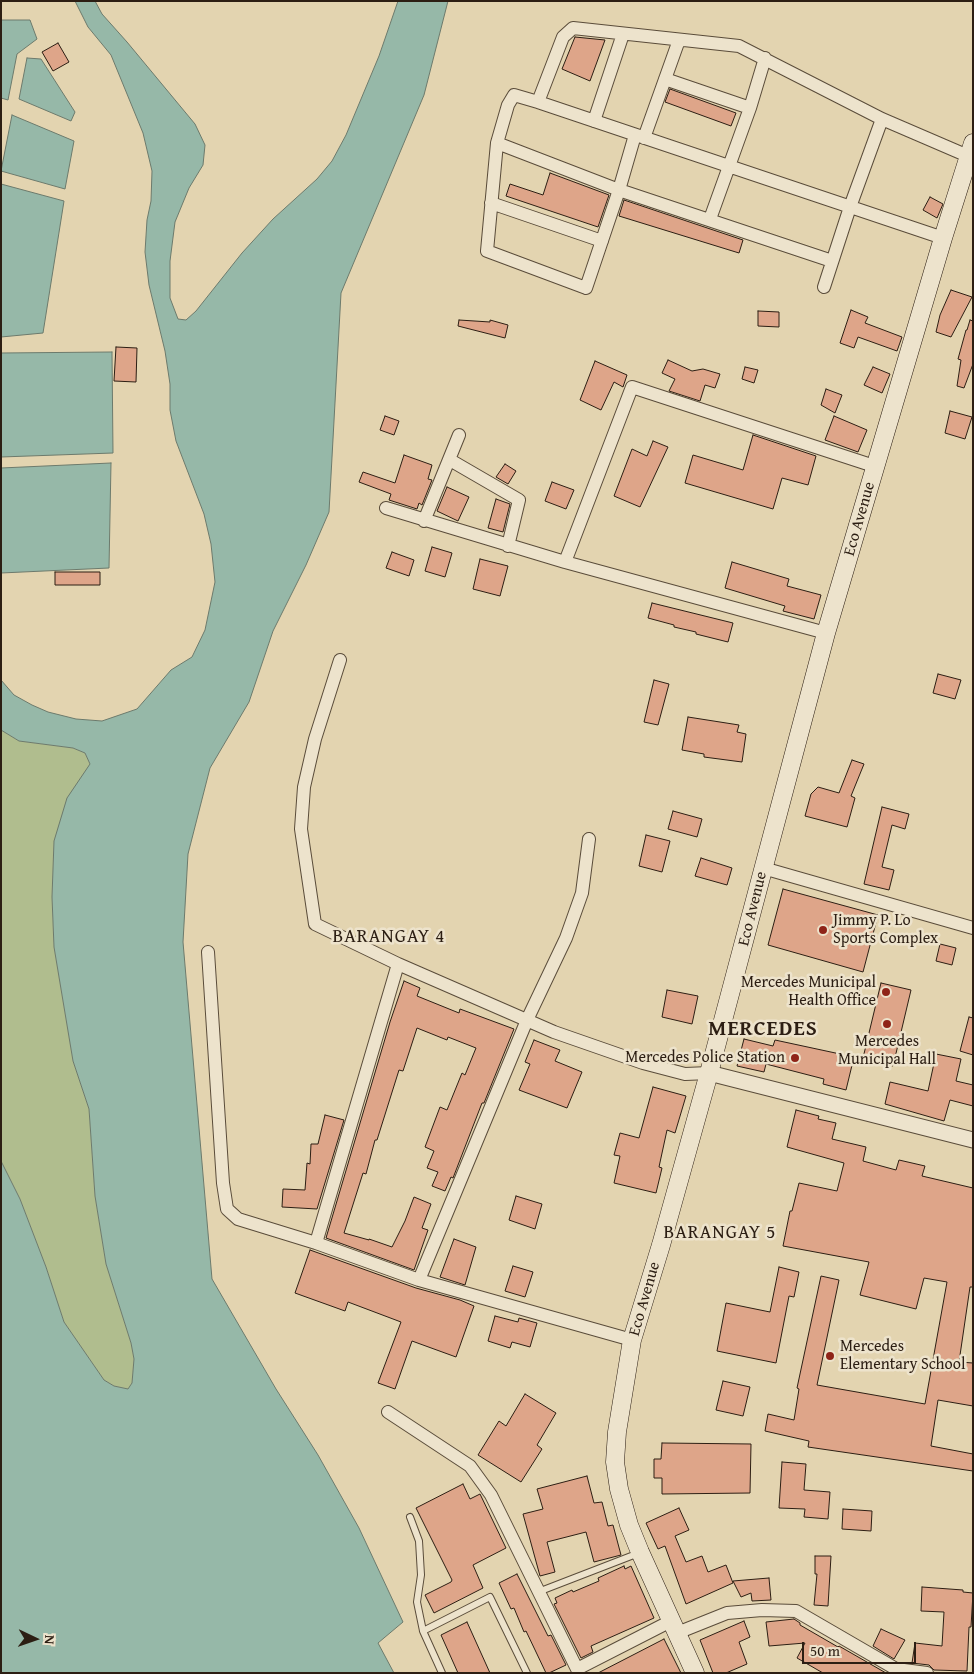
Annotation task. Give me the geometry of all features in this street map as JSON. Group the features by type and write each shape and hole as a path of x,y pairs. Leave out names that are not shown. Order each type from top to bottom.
{"main road":[{"name":"Eco Avenue","path":"695,1673 640,1552 629,1525 619,1489 615,1462 632,1340 709,1074 826,633 874,466 970,150"}],"street":[{"path":"538,102 563,37 573,28 739,46 882,119 970,150"},
{"path":"594,121 623,34"},
{"path":"679,40 665,79 639,136 586,288 487,251 497,143 508,104 514,94 594,121 639,136 729,166 850,207 943,238"},
{"path":"710,220 750,108 765,58"},
{"path":"665,79 750,108"},
{"path":"824,287 850,207 882,119"},
{"path":"497,143 619,190 832,261"},
{"path":"491,203 602,241"},
{"path":"566,562 632,387 874,466"},
{"path":"424,521 460,434"},
{"path":"450,460 519,500 508,546"},
{"path":"386,508 508,546 826,633"},
{"path":"340,660 315,739 304,787 301,829 315,924 398,964 554,1032 643,1063 685,1074 709,1074 973,1140"},
{"path":"419,1280 527,1020 566,938 582,893 589,839"},
{"path":"763,868 973,928"},
{"path":"208,952 223,1183 228,1209 238,1219 316,1243 419,1280 632,1340"},
{"path":"316,1243 398,964"},
{"path":"388,1412 470,1466 491,1496 574,1671 674,1627 727,1613 762,1610 796,1611 896,1669 927,1673"}],"lane":[{"path":"410,1516 419,1541 421,1576 417,1602 423,1631 442,1673"},
{"path":"538,1592 640,1552"},
{"path":"423,1631 490,1597 527,1673"}],"green space":[{"path":"1,730 19,741 73,748 85,753 90,764 54,841 52,897 54,947 73,1061 89,1109 95,1196 106,1264 131,1343 134,1359 132,1383 128,1389 114,1386 104,1380 64,1322 46,1267 20,1199 1,1161"}],"shaded area":[{"path":"75,1 95,1 102,14 195,124 205,145 203,165 189,188 175,222 170,261 170,298 178,319 186,320 196,311 242,253 273,219 317,179 332,161 346,135 379,56 398,1 448,1 424,95 341,293 329,512 306,565 273,631 249,702 210,768 188,854 183,942 212,1279 276,1389 318,1455 359,1528 403,1622 378,1643 394,1673 1,1673 1,1161 20,1199 46,1267 64,1322 104,1380 114,1386 128,1389 132,1383 134,1359 131,1343 106,1264 95,1196 89,1109 73,1061 54,947 52,897 54,841 67,798 90,764 85,753 73,748 19,741 1,730 1,680 14,695 32,705 48,712 76,719 102,721 137,709 171,670 192,657 205,630 215,582 211,544 204,514 176,441 170,410 170,384 165,351 149,285 145,252 147,220 151,201 152,171 143,133 111,55 88,27"},
{"path":"1,20 30,20 37,39 17,54 8,100 1,98"},
{"path":"27,58 41,59 75,112 71,121 19,99"},
{"path":"12,115 74,141 65,189 1,171"},
{"path":"1,184 64,201 43,333 1,337"},
{"path":"112,352 113,453 1,457 1,353"},
{"path":"111,463 109,568 1,573 1,468"}],"building":[{"path":"575,37 605,40 590,81 562,69"},
{"path":"58,43 69,62 53,71 42,52"},
{"path":"670,89 736,113 731,126 665,102"},
{"path":"550,173 609,195 598,227 506,196 510,184 543,195"},
{"path":"930,197 943,204 937,218 923,210"},
{"path":"624,200 743,240 739,253 619,216"},
{"path":"951,290 972,297 951,337 936,332 940,315"},
{"path":"851,310 868,317 865,323 902,337 897,351 858,337 854,348 840,343"},
{"path":"758,311 779,312 779,327 758,326"},
{"path":"459,320 490,322 490,320 508,325 505,338 458,326"},
{"path":"970,320 973,321 973,364 964,388 957,386 961,360 958,359"},
{"path":"116,347 137,348 136,382 114,381"},
{"path":"668,360 692,371 703,369 720,374 715,388 705,385 700,401 669,391 675,379 662,373"},
{"path":"595,361 627,375 623,387 614,382 601,410 580,400"},
{"path":"745,367 758,370 754,383 742,379"},
{"path":"873,367 890,374 882,393 864,385"},
{"path":"826,389 842,395 835,413 821,405"},
{"path":"950,411 972,417 965,439 945,433"},
{"path":"385,416 399,421 394,435 380,430"},
{"path":"834,416 867,430 858,452 825,440"},
{"path":"753,435 816,456 808,485 782,478 773,509 685,483 693,455 743,470"},
{"path":"653,441 668,447 640,507 614,496 632,449 647,456"},
{"path":"404,455 432,465 428,479 432,480 422,505 419,503 417,509 389,500 391,494 359,482 363,472 395,483"},
{"path":"505,464 516,471 508,484 496,477"},
{"path":"552,482 574,490 566,509 545,501"},
{"path":"447,487 469,497 458,521 437,511"},
{"path":"496,499 510,504 503,532 488,528"},
{"path":"432,547 452,553 445,577 425,571"},
{"path":"392,552 414,560 409,576 386,568"},
{"path":"480,559 508,566 500,596 473,589"},
{"path":"732,562 789,579 787,586 821,595 814,619 783,611 785,606 725,588"},
{"path":"55,572 100,572 100,585 55,585"},
{"path":"652,603 733,623 728,642 696,634 696,632 648,618"},
{"path":"938,674 961,680 955,699 933,693"},
{"path":"654,680 669,684 658,725 644,722"},
{"path":"688,717 739,725 737,732 746,734 742,762 704,757 704,754 682,750"},
{"path":"852,760 864,764 851,796 855,798 847,827 805,816 811,794 818,787 839,793"},
{"path":"882,807 909,814 905,829 892,825 882,867 894,870 889,890 864,884"},
{"path":"673,811 702,819 697,837 668,829"},
{"path":"646,835 670,841 662,872 639,866"},
{"path":"701,858 732,868 727,885 695,876"},
{"name":"Jimmy P. Lo Sports Complex","path":"783,889 878,915 863,972 768,945"},
{"path":"940,944 956,948 952,965 936,961"},
{"path":"404,981 420,988 417,996 459,1013 460,1009 514,1029 484,1103 482,1103 453,1178 451,1177 445,1191 432,1186 438,1172 427,1168 434,1151 425,1147 440,1107 447,1110 462,1073 465,1075 476,1048 448,1037 447,1040 417,1028 403,1071 399,1070 377,1140 375,1140 366,1174 363,1173 344,1233 392,1247 414,1197 431,1204 422,1228 428,1230 414,1270 326,1238"},
{"name":"Mercedes Municipal Hall","path":"881,983 911,990 893,1066 863,1058"},
{"path":"667,990 698,996 692,1024 662,1017"},
{"path":"969,1017 973,1018 973,1055 960,1051"},
{"path":"744,1039 773,1046 775,1040 854,1057 846,1090 823,1084 824,1079 766,1064 764,1072 737,1066"},
{"path":"534,1040 560,1050 555,1061 582,1072 567,1108 519,1090 530,1064 525,1062"},
{"path":"936,1054 961,1059 956,1081 973,1085 973,1106 950,1100 944,1121 885,1104 890,1082 928,1091"},
{"path":"653,1087 686,1096 675,1133 667,1130 659,1167 662,1168 656,1193 614,1183 620,1156 614,1155 620,1133 639,1138"},
{"path":"796,1110 819,1116 818,1119 836,1123 832,1139 866,1147 863,1161 896,1170 899,1160 925,1166 922,1176 973,1188 973,1287 970,1287 959,1362 973,1363 973,1406 938,1400 931,1446 973,1454 973,1471 808,1447 809,1441 765,1431 768,1414 794,1420 799,1389 797,1388 821,1276 839,1280 817,1385 925,1404 947,1282 924,1278 916,1309 860,1295 869,1262 783,1246 790,1211 792,1211 799,1183 837,1191 844,1163 787,1147"},
{"path":"325,1115 344,1120 317,1209 282,1207 283,1189 305,1190 307,1163 310,1164 311,1144 318,1144"},
{"path":"516,1196 542,1204 535,1229 509,1220"},
{"path":"454,1239 476,1247 465,1285 440,1277"},
{"path":"310,1250 416,1288 460,1300 474,1306 456,1357 412,1341 395,1389 378,1383 401,1322 348,1302 345,1311 295,1293"},
{"path":"513,1266 533,1272 525,1297 505,1291"},
{"path":"779,1267 799,1272 794,1297 789,1296 776,1363 717,1351 726,1303 770,1312"},
{"path":"495,1316 518,1322 519,1318 537,1323 530,1347 512,1342 510,1348 488,1341"},
{"path":"723,1381 750,1387 743,1416 716,1410"},
{"path":"525,1394 556,1413 537,1445 542,1449 521,1482 478,1455 499,1421 506,1426"},
{"path":"662,1443 751,1444 750,1493 662,1494 662,1478 654,1478 654,1459 661,1459"},
{"path":"782,1462 806,1464 804,1490 830,1492 828,1519 804,1517 805,1509 779,1508"},
{"path":"587,1476 594,1503 602,1502 608,1526 613,1525 621,1555 594,1562 586,1532 547,1542 555,1572 540,1576 523,1514 543,1509 537,1489"},
{"path":"463,1484 470,1499 480,1494 506,1548 473,1565 483,1588 434,1613 425,1595 452,1580 416,1508"},
{"path":"679,1508 689,1530 675,1536 686,1562 702,1556 708,1572 726,1565 733,1583 686,1604 665,1546 658,1549 646,1523"},
{"path":"843,1509 872,1511 871,1531 842,1529"},
{"path":"815,1556 831,1556 828,1606 814,1605 817,1574 815,1574"},
{"path":"624,1566 625,1569 631,1566 654,1618 591,1646 593,1652 581,1658 554,1604 557,1603 555,1598 599,1581 598,1578"},
{"path":"517,1574 548,1636 551,1635 566,1665 549,1673 546,1673 526,1631 524,1632 514,1608 511,1609 499,1583"},
{"path":"769,1578 771,1600 752,1601 751,1593 741,1597 733,1581"},
{"path":"922,1587 963,1590 963,1592 973,1593 967,1671 934,1670 929,1665 912,1663 915,1643 942,1646 944,1612 921,1611"},
{"path":"794,1619 800,1625 886,1673 823,1673 797,1658 805,1643 769,1646 766,1622"},
{"path":"744,1621 750,1637 739,1642 747,1664 726,1673 713,1673 700,1640"},
{"path":"467,1622 490,1673 458,1673 441,1635"},
{"path":"881,1629 905,1640 894,1659 873,1646"},
{"path":"664,1639 681,1673 598,1673"}],"place":[{"name":"Jimmy P. Lo Sports Complex","path":"823,930"},
{"name":"Mercedes Municipal Health Office","path":"886,992"},
{"name":"Mercedes Municipal Hall","path":"887,1024"},
{"name":"Mercedes Police Station","path":"795,1058"},
{"name":"Mercedes Elementary School","path":"830,1356"}],"district":[{"name":"BARANGAY 4","path":"389,937"},
{"name":"MERCEDES","path":"763,1030"},
{"name":"BARANGAY 5","path":"720,1233"}]}
